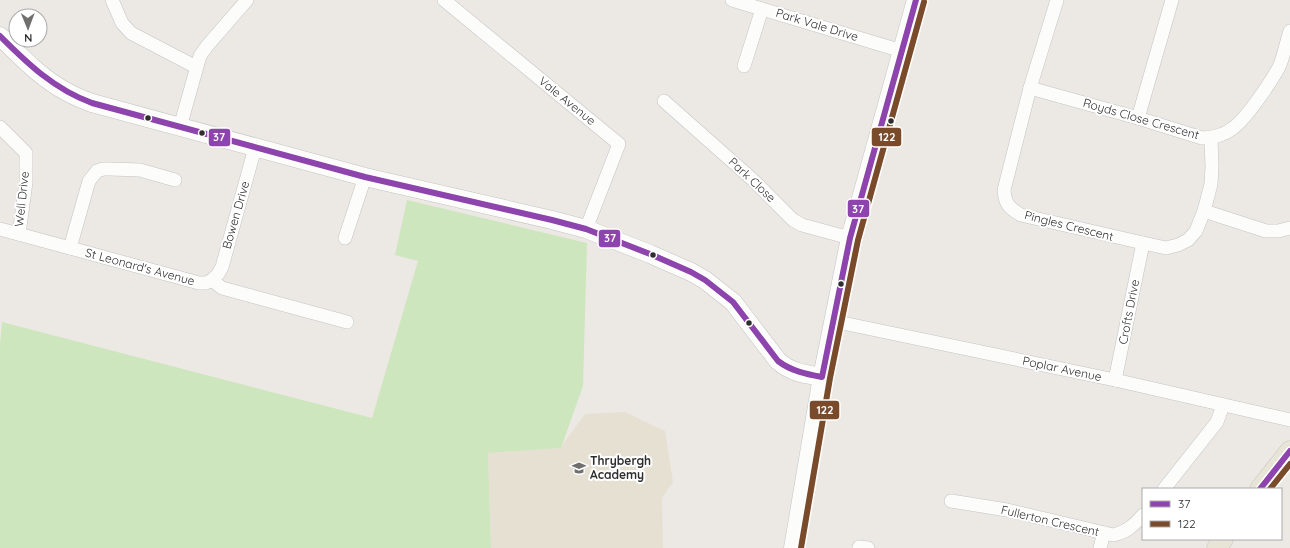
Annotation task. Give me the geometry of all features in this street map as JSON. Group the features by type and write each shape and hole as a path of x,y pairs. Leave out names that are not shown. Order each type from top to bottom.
{"main road":[{"path":"1261,488 1290,451"}],"street":[{"path":"112,0 122,23 131,33 196,67"},
{"path":"180,127 200,56 247,0"},
{"name":"Vale Avenue","path":"444,0 620,144 586,229"},
{"name":"Park Vale Drive","path":"732,0 760,5 902,51"},
{"path":"793,548 822,378 850,238 916,0"},
{"name":"Pingles Crescent","path":"1057,0 1030,88 1004,190 1004,198 1013,210 1021,214 1143,244 1166,248 1178,245 1188,240 1196,231 1204,211 1211,184 1211,138"},
{"path":"1138,118 1172,0"},
{"path":"744,66 760,5"},
{"name":"Royds Close Crescent","path":"1030,88 1138,118 1202,138 1211,138 1234,128 1242,120 1265,89 1279,66 1290,31"},
{"path":"0,36 34,69 49,80 69,93 92,103 365,177 586,229 650,254 691,272 705,280 733,302 785,367 795,372 822,378"},
{"name":"Park Close","path":"664,101 752,179 793,220 850,238"},
{"name":"Well Drive","path":"0,127 26,153 26,182 19,234"},
{"name":"Bowen Drive","path":"212,280 222,267 255,148"},
{"path":"70,248 89,181 97,171 103,169 140,170 175,180"},
{"path":"345,238 365,177"},
{"path":"1204,211 1266,231 1278,231 1290,228"},
{"name":"St Leonard's Avenue","path":"0,229 199,283 206,283 212,280 222,288 346,322"},
{"name":"Crofts Drive","path":"1115,380 1143,244"},
{"name":"Poplar Avenue","path":"834,321 1115,380 1290,420"},
{"path":"1165,488 1217,422 1223,405"},
{"name":"Fullerton Crescent","path":"951,501 1007,510 1104,534 1114,535 1121,534 1135,525 1142,516"},
{"path":"1100,548 1104,534"}],"shaded area":[{"name":"Thrybergh Academy","path":"625,412 665,431 673,482 662,498 663,548 491,548 488,453 560,448 585,414"}],"green space":[{"path":"407,200 587,243 583,386 561,448 488,453 491,548 0,548 0,344 2,322 372,418 418,261 395,255"}],"transit line":[{"name":"37","path":"0,36 42,75 66,91 92,103 365,177 586,229 650,254 691,272 705,280 733,302 778,361 793,370 822,377 850,238 916,0"},
{"name":"122","path":"801,548 830,378 858,240 924,2"},
{"name":"37","path":"1261,488 1290,451"},
{"name":"122","path":"1271,488 1290,464"}],"place":[{"name":"Thrybergh Academy","path":"579,468"}]}
